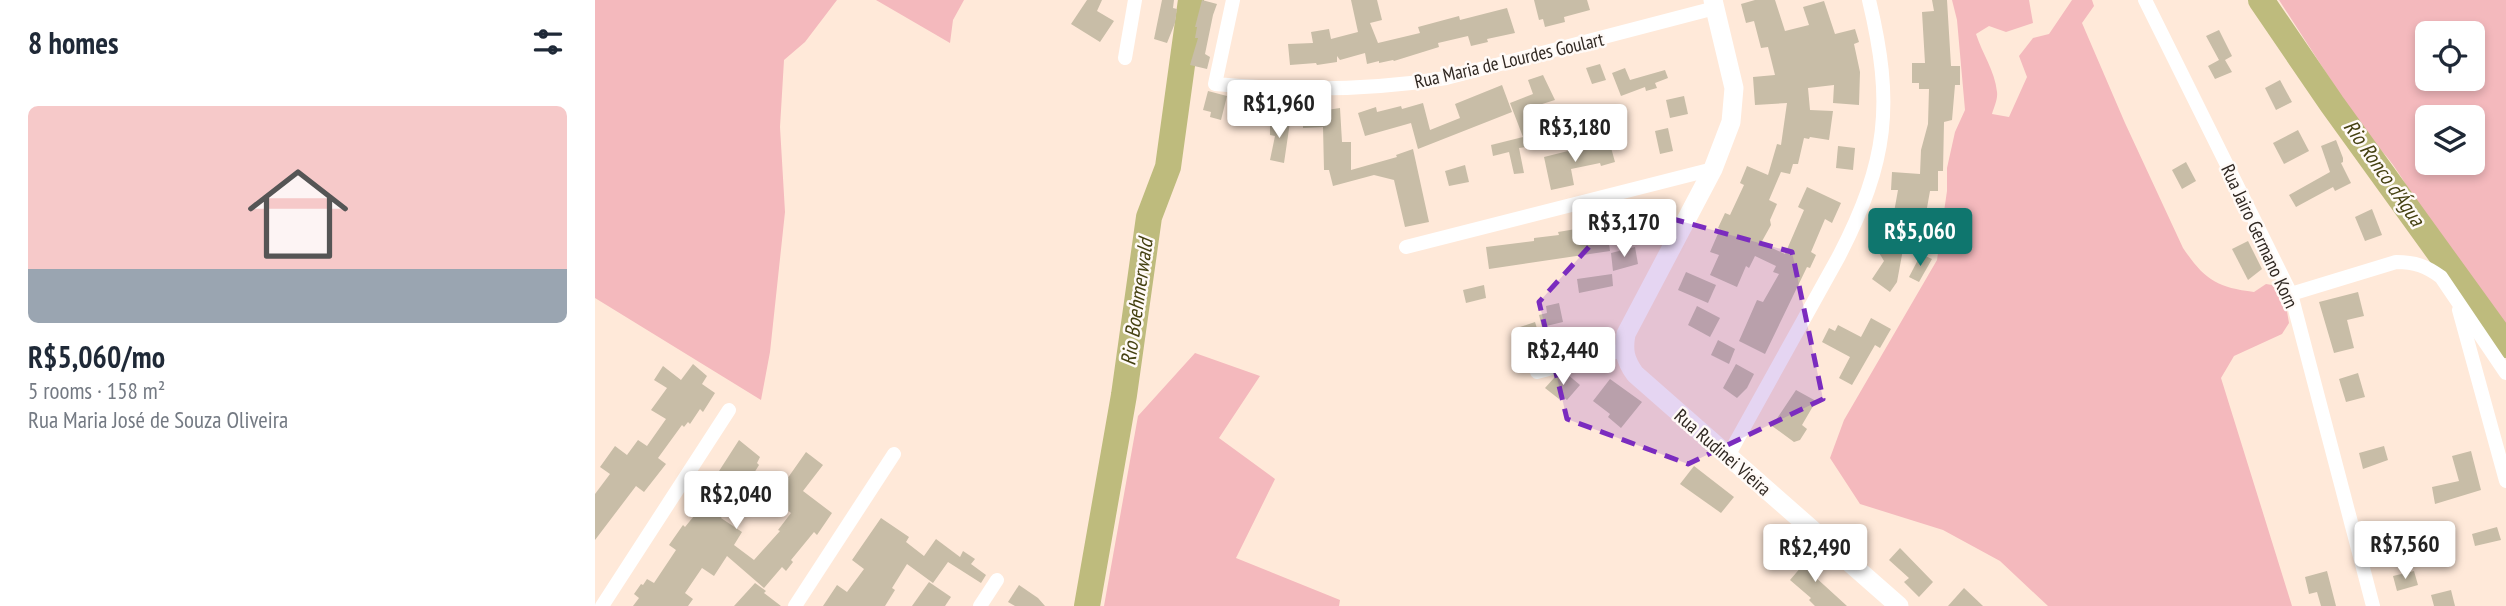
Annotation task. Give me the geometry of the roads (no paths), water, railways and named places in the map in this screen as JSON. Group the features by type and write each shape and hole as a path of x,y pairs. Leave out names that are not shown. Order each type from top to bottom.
{"street":[{"path":"1125,58 1135,0"},
{"name":"Rua Maria de Lourdes Goulart","path":"1233,0 1215,85 1315,90 1403,85 1483,70 1714,4"},
{"path":"1728,456 1839,256 1872,182 1884,132 1884,90 1870,0"},
{"name":"Rua Jairo Germano Korn","path":"2145,0 2291,294 2373,606"},
{"path":"1537,372 1623,350 1626,334 1713,169 1725,142 1734,105 1730,65 1714,4"},
{"path":"1406,247 1713,169"},
{"path":"2291,294 2385,264 2412,262 2428,267 2441,277 2506,373"},
{"path":"2456,299 2506,481"},
{"name":"Rua Rudinei Vieira","path":"1623,350 1635,374 1899,606"},
{"path":"602,606 729,410"},
{"path":"795,606 894,454"},
{"path":"980,606 997,579"}],"waterway":[{"name":"Rio Boehmerwald","path":"1087,606 1124,395 1149,217 1168,167 1191,0"},
{"name":"Rio Ronco d'Água","path":"2261,0 2332,104 2506,345"}]}
